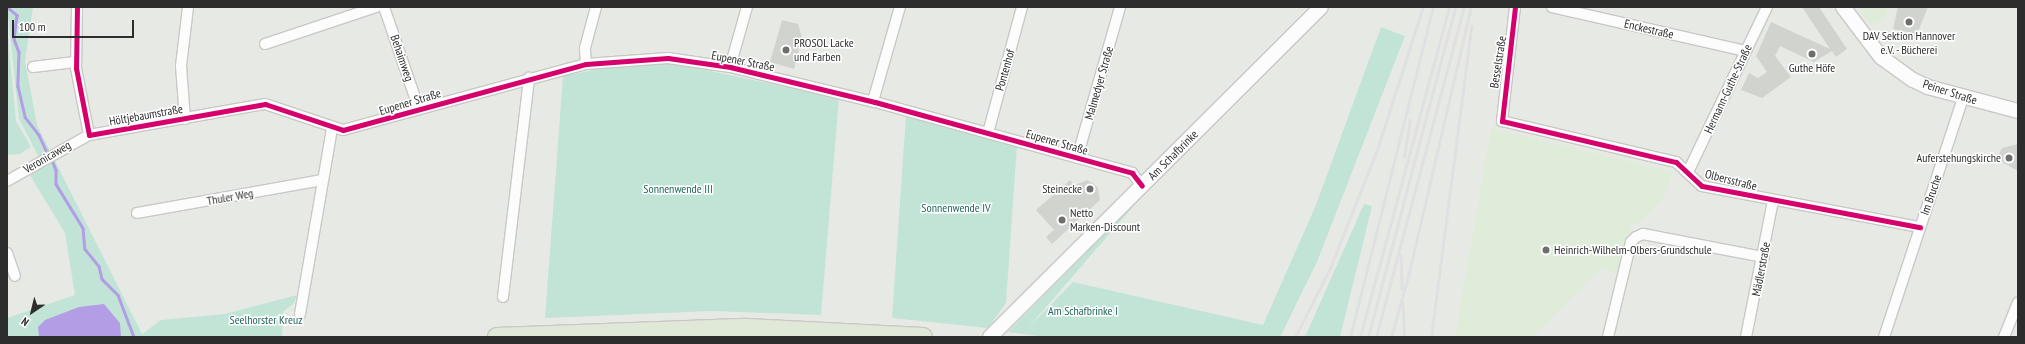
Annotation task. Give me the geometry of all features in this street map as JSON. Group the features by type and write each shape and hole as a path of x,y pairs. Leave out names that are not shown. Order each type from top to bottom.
{"highway":[{"path":"497,337 747,328 923,337"},
{"path":"649,337 768,337"}],"street":[{"path":"77,7 76,62 89,135"},
{"path":"185,119 181,66 188,7"},
{"path":"265,44 376,7"},
{"name":"Behaimweg","path":"384,7 420,109"},
{"path":"586,64 585,48 596,7"},
{"path":"730,67 747,7"},
{"path":"873,101 900,7"},
{"name":"Pontenhof","path":"988,133 1022,7"},
{"name":"Malmedyer Straße","path":"1077,158 1120,7"},
{"name":"Am Schafbrinke","path":"990,337 1321,7"},
{"name":"Besselstraße","path":"1500,119 1515,7"},
{"name":"Enckestraße","path":"1552,7 1746,51"},
{"name":"Hermann-Guthe-Straße","path":"1688,172 1767,7"},
{"name":"Peiner Straße","path":"1843,7 1862,36 1895,69 1928,88 2018,111"},
{"name":"Eupener Straße","path":"332,128 356,128 529,78 586,64 668,58 730,67 873,101 1132,174 1142,186"},
{"path":"33,67 76,62"},
{"path":"503,297 529,78"},
{"name":"Im Bruche","path":"1884,337 1963,98"},
{"name":"Höltjebaumstraße","path":"89,135 265,104 277,105 332,128"},
{"name":"Olbersstraße","path":"1500,119 1676,162 1702,186 1773,201 1920,227"},
{"path":"300,314 332,128"},
{"name":"Veronicaweg","path":"7,181 89,135"},
{"name":"Thuler Weg","path":"137,213 323,180"},
{"name":"Mädlerstraße","path":"1746,337 1764,257 1773,201"},
{"path":"1608,337 1631,242 1643,234 1764,257"},
{"path":"7,253 15,276"},
{"path":"2004,337 2018,303"}],"shaded area":[{"path":"1858,7 1888,7 1885,18 1871,26"},
{"name":"Heinrich-Wilhelm-Olbers-Grundschule","path":"1491,128 1673,172 1663,199 1638,224 1632,223 1618,274 1600,269 1533,337 1455,337"},
{"path":"104,304 120,323 121,337 39,337 38,327 45,320 79,307"}],"green space":[{"name":"Seelhorster Kreuz","path":"7,7 33,7 25,61 37,125 142,334 161,320 225,314 297,295 294,303 283,312 282,337 7,337 7,318 75,295 65,233 28,172 42,163 19,119"},
{"path":"7,26 16,121 31,147 20,154 7,155"},
{"name":"Am Schafbrinke I","path":"1381,27 1405,36 1317,262 1280,337 1045,337 1008,332 1138,201 1027,329 1073,282 1263,325 1316,205"},
{"name":"Sonnenwende III","path":"672,63 839,98 821,315 712,311 545,318 563,76 624,64"},
{"name":"Sonnenwende IV","path":"906,115 1017,146 1006,303 988,328 892,318"},
{"path":"1364,204 1372,206 1340,337 1305,337"}],"building":[{"name":"Guthe Höfe","path":"1802,7 1819,7 1847,49 1836,57 1832,51 1814,62 1780,46 1775,56 1791,77 1762,98 1741,90 1749,73 1758,78 1767,72 1756,56 1771,22 1830,49"},
{"path":"1898,7 1928,7 1917,34 1893,29"},
{"name":"PROSOL Lacke und Farben","path":"782,20 798,24 802,38 794,69 770,62"},
{"name":"Auferstehungskirche","path":"2018,144 2018,171 2000,161 1999,154 2002,148"},
{"name":"Netto Marken-Discount","path":"1070,180 1075,185 1087,180 1093,183 1098,188 1100,200 1052,244 1046,237 1054,230 1036,210"}],"waterway":[{"path":"7,7 17,15 14,39 19,52 18,86 25,117 39,135 47,152"},
{"path":"52,160 56,170 56,184 83,228 85,249 99,266 102,279 118,295 134,337"}],"railway":[{"path":"1295,337 1330,268 1377,150 1423,7"},
{"path":"1350,337 1433,7"},
{"path":"1360,337 1449,7"},
{"path":"1368,337 1455,7"},
{"path":"1376,337 1464,7"},
{"path":"1391,337 1408,277 1471,7"},
{"path":"1431,337 1471,27"},
{"path":"1404,157 1410,120"},
{"path":"1401,255 1402,289"},
{"path":"1403,303 1405,337"}],"cycle path":[{"path":"77,7 76,68 89,135 265,104 343,130 586,64 668,58 730,67 875,102 1132,173 1142,186"},
{"path":"1515,7 1502,121 1676,162 1702,186 1920,227"}],"place":[{"name":"DAV Sektion Hannover e.V. - Bücherei","path":"1909,22"},
{"name":"PROSOL Lacke und Farben","path":"786,50"},
{"name":"Guthe Höfe","path":"1812,54"},
{"name":"Auferstehungskirche","path":"2009,158"},
{"name":"Steinecke","path":"1090,189"},
{"name":"Netto Marken-Discount","path":"1062,220"},
{"name":"Heinrich-Wilhelm-Olbers-Grundschule","path":"1546,250"}]}
